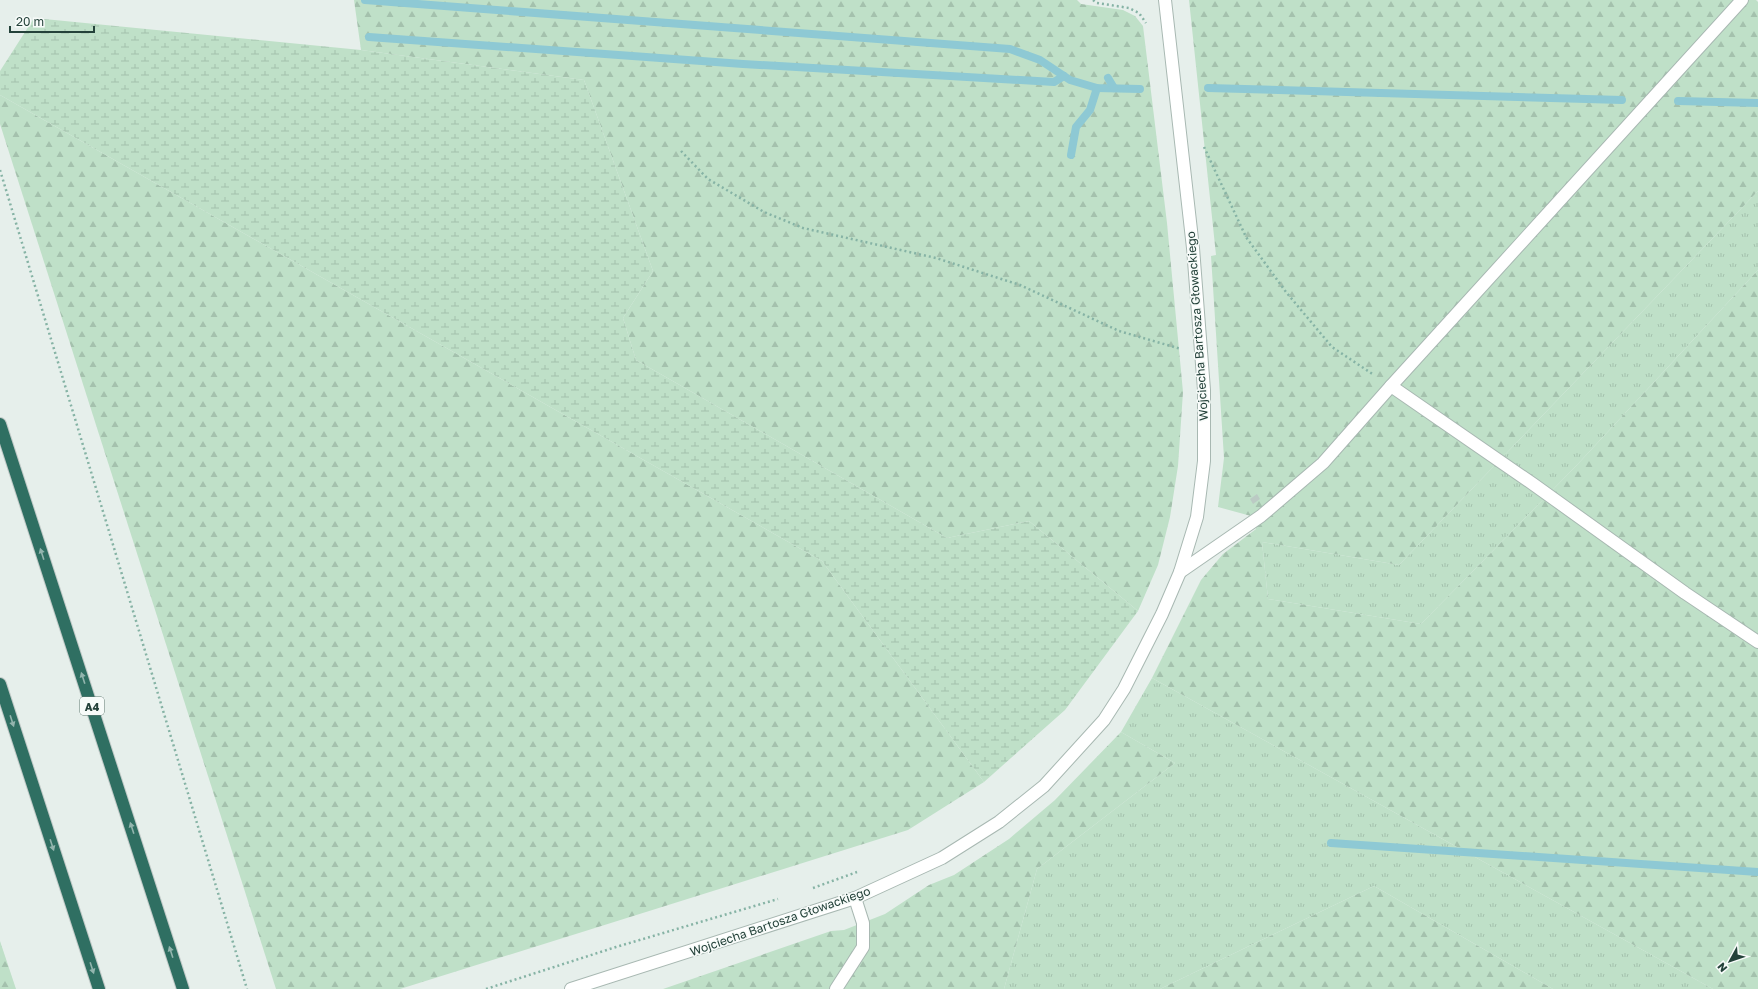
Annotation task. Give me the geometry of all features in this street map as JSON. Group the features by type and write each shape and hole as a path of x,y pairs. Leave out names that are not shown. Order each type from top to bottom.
{"highway":[{"name":"A4","path":"0,424 183,989"},
{"path":"0,684 99,989"}],"street":[{"name":"Wojciecha Bartosza Głowackiego","path":"570,989 855,898 942,858 999,822 1044,786 1104,720 1124,689 1162,614 1180,572 1197,517 1204,461 1204,390 1193,248 1165,0"},
{"path":"1180,572 1261,516 1323,463 1391,386 1742,0"},
{"path":"1391,386 1533,484 1685,593 1758,642"},
{"path":"836,989 863,947 863,923 855,898"}],"path":[{"path":"1093,0 1129,8 1139,12 1147,24 1148,30"},
{"path":"1203,145 1246,237 1286,292 1332,347 1391,386"},
{"path":"681,151 708,179 764,212 803,228 936,258 1020,285 1119,331 1184,349 1183,342"},
{"path":"0,170 247,989"},
{"path":"806,890 858,872"},
{"path":"486,989 616,947 784,897"}],"green space":[{"path":"354,0 1077,0 1081,4 1123,10 1135,16 1143,26 1167,223 1183,392 1178,466 1170,517 1158,565 1138,611 1029,521 947,538 636,360 623,318 653,271 584,80 361,50"},
{"path":"1189,0 1756,0 1758,2 1758,191 1399,565 1262,542 1268,599 1421,624 1576,466 1758,270 1758,989 1713,989 1152,678 1201,580 1223,554 1256,529 1251,516 1218,507 1224,458 1211,256 1216,255"},
{"path":"34,18 361,50 584,80 653,271 623,318 636,360 947,538 1029,521 1138,611 1065,710 984,782 822,561 0,95 0,71"},
{"path":"0,95 822,561 984,782 908,830 400,989 276,989 0,124"},
{"path":"1758,191 1758,270 1576,466 1421,624 1268,599 1262,542 1399,565"},
{"path":"1152,678 1713,989 1553,989 1374,886 1160,989 1004,989 1037,869 1175,763 1121,732"},
{"path":"1121,732 1175,763 1037,869 1004,989 663,989 831,931 844,930 885,914 929,885 954,875 1009,839 1055,800"},
{"path":"1374,886 1553,989 1160,989"},
{"path":"0,941 16,989 0,989"}],"building":[{"path":"1257,494 1260,499 1253,504 1250,499"}],"waterway":[{"path":"365,0 1010,49 1040,60 1070,80 1097,88 1140,89"},
{"path":"369,37 743,64 1054,82 1064,76"},
{"path":"1108,78 1114,88"},
{"path":"1071,155 1076,127 1090,110 1097,88"},
{"path":"1208,88 1622,100"},
{"path":"1678,101 1758,103"},
{"path":"1331,843 1758,872"}]}
